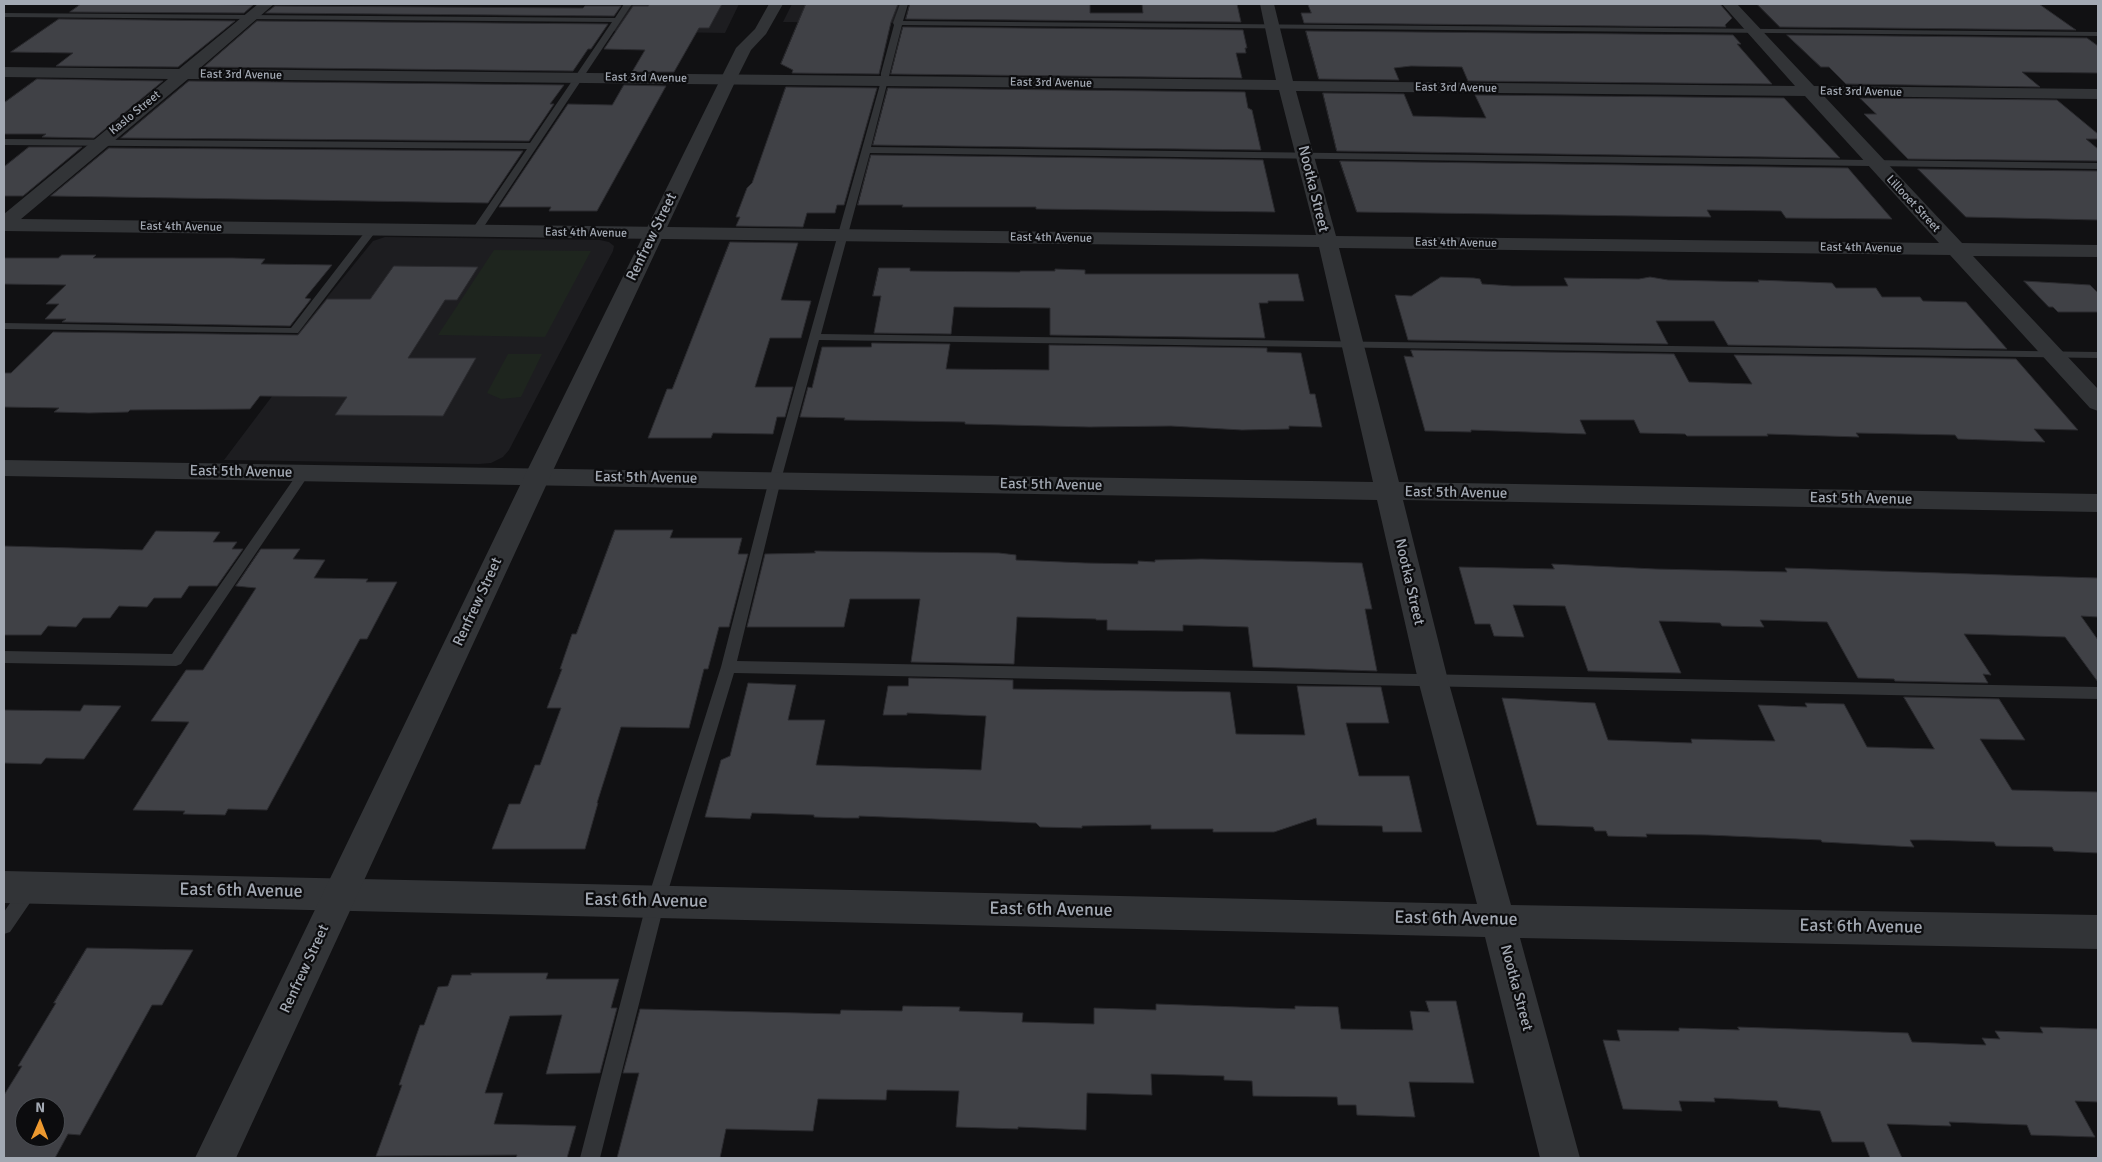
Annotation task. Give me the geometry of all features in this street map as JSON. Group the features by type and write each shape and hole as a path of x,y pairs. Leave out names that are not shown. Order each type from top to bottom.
{"street":[{"name":"Kaslo Street","path":"4,224 99,142 267,4"},
{"name":"Renfrew Street","path":"215,1158 537,477 728,80 745,35 761,31 776,4"},
{"name":"Nootka Street","path":"1267,4 1286,86 1306,156 1433,680 1560,1158"},
{"name":"Lillooet Street","path":"1728,4 2098,403"},
{"name":"East 3rd Avenue","path":"4,72 2098,94"},
{"name":"East 4th Avenue","path":"4,224 654,234 2098,251"},
{"name":"East 5th Avenue","path":"4,468 2098,503"},
{"name":"East 6th Avenue","path":"17,887 2098,932"}],"lane":[{"path":"476,231 628,4"},
{"path":"590,1158 656,901 728,667 775,480 885,81 897,23 904,4"},
{"path":"4,15 617,20"},
{"path":"897,23 2098,34"},
{"path":"4,142 534,146"},
{"path":"865,150 2098,166"},
{"path":"4,326 294,331 372,230"},
{"path":"814,337 2098,355"},
{"path":"4,657 176,660 304,473"},
{"path":"728,667 2098,693"},
{"path":"4,926 17,887"}],"shaded area":[{"path":"628,4 739,4 725,33 609,31"},
{"path":"792,4 904,4 897,23 783,22"},
{"path":"385,237 600,240 609,242 614,246 509,450 503,457 491,463 479,464 224,460 316,338 295,337 373,241"},
{"path":"494,250 591,251 545,337 438,335"},
{"path":"508,354 542,354 521,397 501,399 487,393"}],"building":[{"path":"81,4 253,5 244,13 70,12"},
{"path":"650,4 722,4 709,28 699,28 674,72 632,72 645,50 604,49 633,6 648,6"},
{"path":"806,4 898,4 891,22 879,74 792,73 793,70 781,64"},
{"path":"910,4 1090,4 1090,13 1143,13 1142,4 1237,4 1241,22 906,19"},
{"path":"1308,4 1720,4 1732,18 1725,25 1726,27 1304,23 1301,13 1311,13"},
{"path":"1757,4 2039,4 2076,30 1780,27"},
{"path":"275,6 583,8 585,6 621,6 614,16 266,13"},
{"path":"59,19 235,21 178,67 56,66 73,53 11,52"},
{"path":"257,21 608,24 573,71 204,67"},
{"path":"903,27 1243,30 1247,48 1245,48 1246,53 1236,53 1242,78 891,74"},
{"path":"1306,31 1733,35 1741,44 1737,44 1772,84 1468,81 1462,67 1411,66 1394,68 1399,80 1319,79"},
{"path":"1787,35 2087,38 2098,46 2098,73 2022,72 2040,87 1846,84 1829,67 1821,67"},
{"path":"37,79 163,81 94,138 42,137 46,134 4,134 4,103"},
{"path":"189,81 564,85 550,104 554,104 529,141 121,138"},
{"path":"624,85 666,86 597,211 549,211 551,207 499,207 568,104 612,105"},
{"path":"786,87 877,88 844,205 837,205 835,213 807,213 803,227 736,226 740,217 736,217 747,188 752,183"},
{"path":"888,88 1245,92 1248,108 1252,110 1261,150 873,145"},
{"path":"1323,93 1404,94 1413,116 1486,118 1475,95 1784,98 1840,158 1337,151"},
{"path":"1860,98 2057,100 2098,134 2098,139 2086,139 2098,149 2098,161 1908,159 1864,114 1876,114"},
{"path":"29,147 82,147 23,196 4,196 4,167"},
{"path":"109,148 523,151 488,203 51,196"},
{"path":"871,155 1263,160 1275,212 858,205"},
{"path":"1340,161 1848,168 1892,219 1786,218 1781,211 1707,210 1711,217 1357,212"},
{"path":"1918,169 2098,171 2098,220 1966,217"},
{"path":"730,242 798,243 781,300 811,301 801,338 770,338 755,387 793,387 785,417 777,417 773,434 713,433 711,438 648,438 667,389 672,389"},
{"path":"62,255 96,255 93,258 265,259 261,264 332,265 305,298 311,299 290,326 62,322 66,319 45,319 59,304 46,304 66,285 4,284 4,258 58,258"},
{"path":"394,266 478,267 457,300 445,300 408,358 476,358 443,416 335,415 347,397 260,396 250,409 130,410 128,412 89,413 54,412 59,408 4,407 4,373 11,373 53,332 298,335 327,299 370,299"},
{"path":"879,268 910,268 910,271 1020,272 1055,271 1055,269 1085,270 1085,274 1298,274 1304,301 1268,301 1268,303 1259,303 1265,338 1050,335 1050,308 954,307 951,334 874,333 881,296 873,296"},
{"path":"1441,277 1474,278 1480,279 1482,284 1512,286 1568,286 1564,278 1639,279 1650,277 1668,280 1759,282 1758,280 1832,283 1836,288 1876,288 1882,297 1920,297 1923,301 1966,302 2007,349 1728,345 1714,321 1656,321 1668,344 1408,340 1395,295 1411,296"},
{"path":"2024,281 2090,285 2098,293 2098,312 2058,312 2053,307 2049,307"},
{"path":"872,343 950,344 946,369 1049,370 1049,345 1267,348 1267,352 1301,353 1310,394 1315,394 1322,427 1289,426 1289,429 1242,430 1171,426 1089,427 965,424 965,422 844,420 845,418 800,417 808,387 812,388 822,347 871,347"},
{"path":"1411,350 1674,354 1689,382 1752,384 1734,355 2016,359 2078,430 2034,429 2045,442 1958,439 1955,435 1856,433 1859,437 1767,434 1768,436 1687,436 1685,434 1640,433 1634,420 1580,420 1586,434 1471,430 1471,432 1425,431 1404,356 1413,357"},
{"path":"615,530 673,530 670,538 742,538 738,554 748,554 729,627 719,627 708,669 704,669 689,728 621,727 597,803 585,849 492,849 509,804 520,804 535,765 540,765 561,708 547,708 562,669 560,669 572,634 576,634"},
{"path":"156,531 220,532 213,542 237,542 232,549 243,549 217,586 189,586 181,598 154,598 147,607 119,606 110,618 83,618 76,627 48,626 41,635 4,635 4,546 142,550"},
{"path":"261,549 300,549 293,559 325,560 314,578 368,579 366,582 397,582 367,639 360,639 267,810 228,809 225,815 183,814 185,811 133,810 189,722 151,721 186,670 203,670 256,588 236,586"},
{"path":"815,551 999,553 1016,555 1016,560 1085,563 1138,564 1138,561 1155,562 1155,560 1202,559 1362,563 1372,609 1365,609 1377,671 1253,667 1248,627 1183,625 1183,631 1107,630 1107,620 1017,617 1014,664 911,662 920,599 850,599 844,627 747,627 765,554 815,553"},
{"path":"1552,564 1655,569 1787,572 1785,568 2098,578 2098,617 2081,616 2098,640 2098,682 2065,637 1964,634 1991,675 1983,674 1988,683 1895,681 1894,679 1858,678 1827,622 1760,620 1764,627 1659,621 1681,673 1588,671 1565,606 1513,605 1524,637 1494,636 1490,624 1475,624 1459,567 1554,569"},
{"path":"909,678 1013,680 1013,689 1230,692 1236,734 1305,735 1297,686 1381,687 1389,723 1346,723 1359,776 1409,776 1422,832 1383,832 1382,826 1317,825 1316,818 1274,832 1213,832 1213,829 1151,829 1151,825 1082,826 1082,828 1040,827 1036,823 859,816 859,818 844,818 752,813 750,819 705,817 721,760 730,756 748,683 796,685 788,720 825,720 816,765 981,770 986,716 907,713 907,715 883,715 888,686 908,686"},
{"path":"1904,697 1999,699 2025,740 1980,739 2012,790 2098,792 2098,853 2054,851 2052,847 1996,846 1994,842 1910,840 1914,847 1822,842 1821,840 1708,835 1646,834 1647,837 1608,836 1606,831 1595,831 1593,827 1537,825 1502,698 1595,703 1608,740 1692,743 1691,739 1775,741 1758,705 1807,707 1805,703 1844,704 1867,747 1934,749"},
{"path":"84,705 121,706 84,759 46,758 41,764 4,763 4,710 80,711"},
{"path":"87,948 193,950 162,1005 152,1005 80,1135 68,1134 65,1140 65,1097 15,1097 15,1147 61,1147 55,1158 4,1158 4,1095 22,1066 18,1066 56,1003 54,1003"},
{"path":"471,973 548,973 546,979 619,979 611,1008 617,1008 600,1073 546,1074 562,1015 510,1016 485,1093 503,1093 494,1124 576,1126 567,1158 516,1158 517,1155 376,1156 402,1085 399,1085 420,1025 424,1025 438,987 448,986 452,975 471,975"},
{"path":"1426,1001 1456,1001 1474,1083 1409,1082 1415,1117 1357,1115 1356,1105 1338,1105 1337,1097 1253,1096 1252,1081 1224,1080 1224,1076 1151,1074 1152,1095 1087,1093 1086,1130 956,1127 959,1091 887,1090 886,1100 818,1099 813,1131 726,1129 720,1158 617,1158 639,1073 623,1073 640,1009 840,1014 841,1010 902,1011 903,1006 960,1007 959,1011 1023,1013 1022,1022 1094,1024 1094,1008 1156,1010 1156,1004 1295,1009 1295,1006 1338,1007 1341,1029 1413,1030 1410,1011 1429,1012"},
{"path":"1738,1027 1908,1033 1912,1042 1986,1045 1982,1038 2000,1039 1995,1031 2043,1033 2040,1027 2098,1029 2098,1102 2075,1101 2095,1137 2031,1135 2027,1125 1949,1122 1951,1126 1887,1124 1902,1158 1870,1158 1864,1142 1832,1142 1820,1111 1779,1107 1777,1101 1714,1098 1715,1102 1679,1101 1682,1111 1623,1109 1603,1040 1620,1041 1617,1030 1679,1031 1679,1028 1739,1030"}]}
